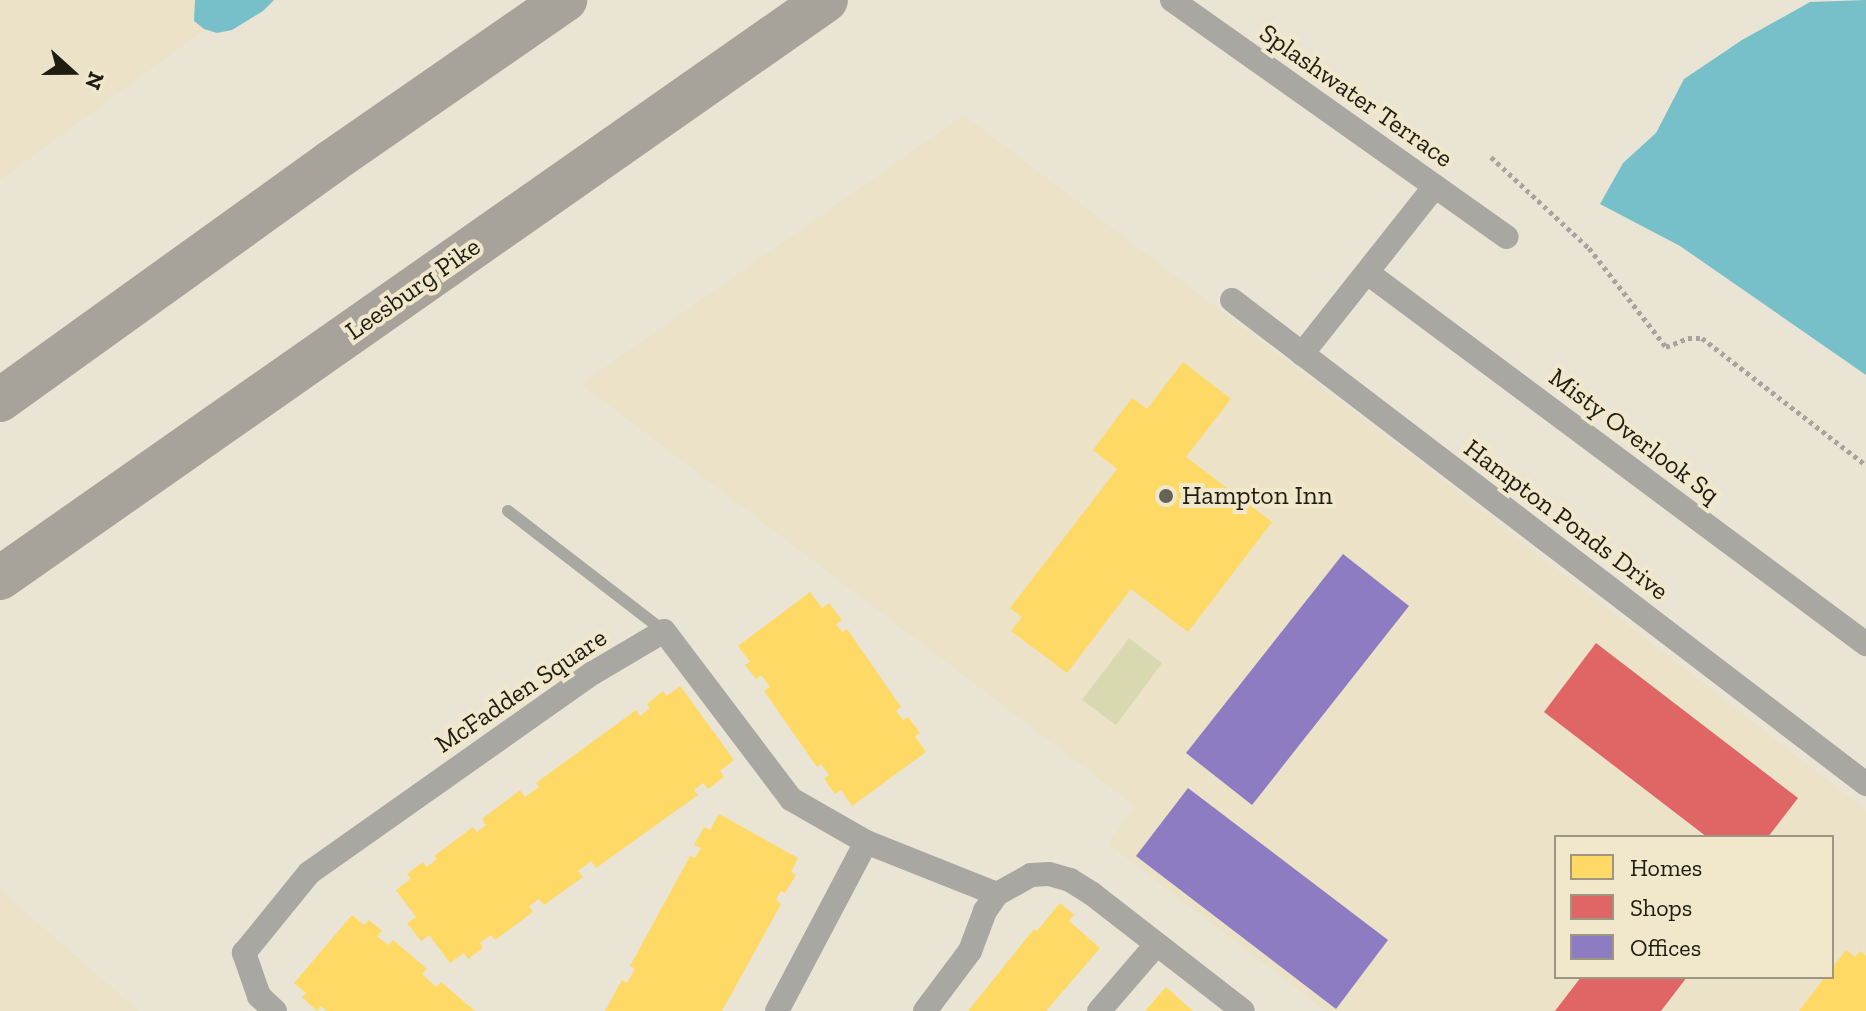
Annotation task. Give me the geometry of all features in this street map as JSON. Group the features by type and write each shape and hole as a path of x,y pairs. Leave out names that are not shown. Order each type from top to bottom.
{"highway":[{"path":"331,162 519,0"},
{"path":"0,400 331,162 565,0"},
{"name":"Leesburg Pike","path":"0,578 826,0"}],"street":[{"name":"Splashwater Terrace","path":"1172,0 1507,237"},
{"path":"1302,354 1369,274 1435,186"},
{"name":"Misty Overlook Sq","path":"1369,274 1866,644"},
{"name":"Hampton Ponds Drive","path":"1232,300 1866,784"},
{"path":"664,631 791,799 866,842 997,894"},
{"name":"McFadden Square","path":"275,1011 259,996 244,953 309,873 593,673 664,631"},
{"path":"777,1011 866,842"},
{"path":"925,1011 970,951 985,911 997,894 1031,875 1049,874 1070,880 1091,893 1243,1011"},
{"path":"1099,1011 1156,945"}],"lane":[{"path":"508,511 664,631"}],"path":[{"path":"1491,157 1589,248 1666,347 1688,338 1702,338 1866,465"}],"shaded area":[{"path":"0,0 245,0 0,180"},
{"path":"964,115 1405,451 1866,810 1866,1011 1326,1011 1108,844 1135,806 581,384"},
{"path":"0,890 139,1011 0,1011"}],"green space":[{"path":"1129,638 1162,663 1116,725 1082,700"}],"water":[{"path":"195,0 274,0 263,11 232,30 217,33 204,29 194,21"},
{"path":"1866,0 1866,375 1680,246 1600,204 1623,163 1656,133 1684,79 1742,40 1810,2"}],"building: Homes":[{"name":"Hampton Inn","path":"1183,362 1231,399 1186,457 1272,522 1188,632 1131,589 1067,673 1011,631 1022,617 1010,608 1117,469 1093,450 1132,398 1147,409"},
{"path":"810,592 822,608 829,603 842,620 836,624 842,632 847,629 901,707 896,711 903,720 908,717 920,733 915,736 926,752 852,806 841,790 835,794 824,779 829,775 821,764 817,767 764,691 770,687 761,675 756,679 745,665 750,662 738,646"},
{"path":"680,686 734,760 720,771 724,777 708,789 703,783 694,790 698,795 596,868 591,861 578,871 583,877 544,905 539,899 529,906 533,912 495,940 491,935 480,943 483,948 468,959 464,953 450,963 429,935 421,941 407,923 416,917 396,890 411,879 407,874 423,862 427,867 437,859 434,856 473,827 477,832 486,825 482,819 520,790 525,797 539,787 536,783 636,710 640,716 650,708 647,704 663,691 667,696"},
{"path":"719,814 798,858 791,872 796,875 785,893 781,891 776,900 781,904 722,1011 605,1011 622,980 627,983 635,969 630,966 690,856 695,858 701,848 694,845 704,827 710,830"},
{"path":"1060,903 1074,915 1069,921 1100,948 1046,1011 968,1011 1034,929 1037,931"},
{"path":"352,915 364,925 369,920 382,931 377,936 388,945 393,940 427,969 422,974 436,987 441,982 475,1011 327,1011 321,1006 317,1011 302,997 306,993 294,983"},
{"path":"1846,950 1855,957 1860,951 1866,956 1866,1011 1799,1011 1823,979 1834,979 1834,965"},
{"path":"1166,987 1193,1011 1145,1011"}],"building: Shops":[{"path":"1596,643 1798,798 1770,835 1704,835 1544,712"},
{"path":"1579,979 1685,979 1661,1011 1555,1011"}],"building: Offices":[{"path":"1343,554 1409,606 1252,805 1186,753"},
{"path":"1188,788 1388,940 1336,1009 1136,856"}],"place":[{"name":"Hampton Inn","path":"1166,496"}]}
